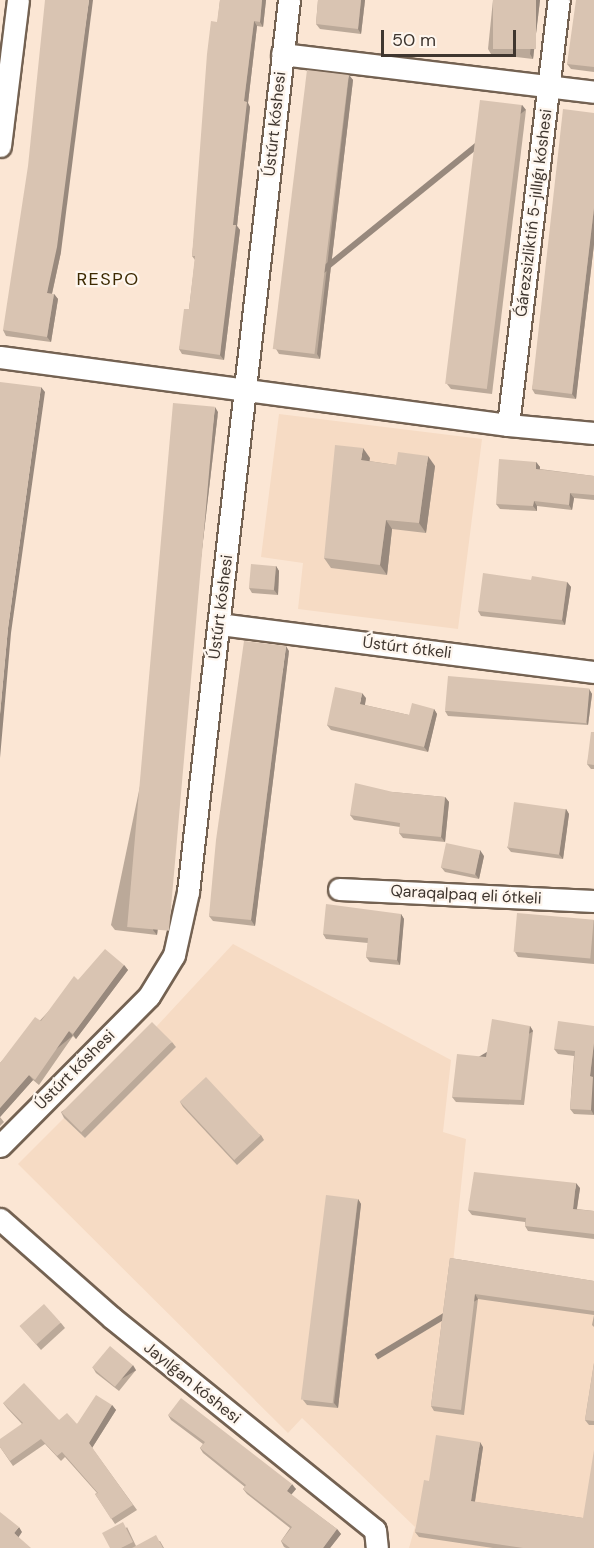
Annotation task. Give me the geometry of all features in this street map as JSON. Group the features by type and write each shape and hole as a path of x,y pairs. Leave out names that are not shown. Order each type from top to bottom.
{"street":[{"path":"0,146 18,0"},
{"name":"Ústúrt kóshesi","path":"0,1146 149,996 174,955 188,892 247,391 289,0"},
{"name":"Ǵárezsizliktiń 5-jıllıǵı kóshesi","path":"508,425 559,0"},
{"path":"282,54 594,92"},
{"path":"0,357 508,425 594,433"},
{"name":"Ústúrt ótkeli","path":"219,624 594,672"},
{"name":"Qaraqalpaq eli ótkeli","path":"339,889 594,901"},
{"name":"Jayılǵan kóshesi","path":"0,1219 111,1317 375,1530 377,1548"}],"shaded area":[{"path":"279,414 482,439 458,629 298,609 303,563 261,557"},
{"path":"233,944 451,1060 443,1132 466,1139 453,1263 594,1284 594,1548 409,1548 415,1527 302,1418 288,1433 18,1164 64,1118 85,1138 176,1047 156,1027"}],"building":[{"path":"45,0 89,0 57,247 47,293 54,294 47,337 3,330 28,166"},
{"path":"220,0 262,0 260,22 254,21 244,101 247,102 233,225 236,225 220,355 179,349 184,309 189,309 195,256 192,256 207,54 211,21 217,22"},
{"path":"318,0 361,0 358,29 316,24"},
{"path":"493,0 536,0 536,49 493,49"},
{"path":"576,0 594,0 594,67 567,64"},
{"path":"307,70 349,75 314,354 273,349"},
{"path":"480,100 522,105 487,389 445,384"},
{"path":"563,109 594,113 594,208 572,394 532,389"},
{"path":"0,382 41,387 8,628 0,714"},
{"path":"173,403 215,407 169,931 127,927"},
{"path":"335,445 363,448 361,460 396,465 398,452 428,456 419,523 386,520 380,565 324,558"},
{"path":"499,459 536,462 536,469 594,476 594,495 570,493 569,505 534,501 533,506 496,504"},
{"path":"251,564 276,566 274,590 249,588"},
{"path":"483,573 531,580 532,576 567,582 562,620 478,611"},
{"path":"244,641 286,646 251,920 209,916 216,840"},
{"path":"448,676 589,688 586,723 445,711"},
{"path":"335,687 362,693 360,704 409,715 412,703 434,709 424,747 327,725"},
{"path":"591,732 594,732 594,765 587,764"},
{"path":"355,783 393,792 445,797 441,837 399,833 400,823 350,815"},
{"path":"514,802 565,809 559,855 508,848"},
{"path":"446,843 480,850 475,875 441,867"},
{"path":"326,904 401,914 397,960 366,957 368,938 323,934"},
{"path":"517,913 594,920 590,959 514,952"},
{"path":"105,949 124,965 73,1034 69,1031 35,1080 29,1075 0,1108 0,1063 35,1017 41,1021 74,976 78,980"},
{"path":"492,1019 530,1026 521,1100 452,1097 457,1054 486,1057"},
{"path":"558,1021 594,1026 590,1076 593,1077 591,1110 570,1109 575,1051 554,1049"},
{"path":"152,1022 172,1042 81,1132 61,1113"},
{"path":"206,1077 261,1136 234,1160 180,1102"},
{"path":"474,1172 576,1183 573,1209 594,1211 594,1234 525,1226 526,1218 468,1210"},
{"path":"326,1195 358,1199 333,1403 301,1399"},
{"path":"450,1258 594,1281 594,1311 475,1294 461,1410 431,1406"},
{"path":"44,1304 61,1323 36,1345 19,1326"},
{"path":"110,1346 133,1365 115,1387 92,1367"},
{"path":"594,1363 594,1421 585,1420"},
{"path":"24,1383 59,1420 67,1413 77,1424 96,1395 112,1405 89,1443 133,1505 111,1519 95,1494 98,1493 62,1452 57,1456 41,1439 10,1461 0,1447 0,1439 23,1423 3,1403"},
{"path":"181,1398 292,1484 287,1491 337,1529 323,1548 290,1548 281,1541 292,1527 243,1489 246,1485 200,1448 205,1442 168,1415"},
{"path":"436,1435 480,1442 471,1501 583,1518 594,1450 594,1548 523,1548 415,1532 424,1480 429,1481"},
{"path":"0,1512 19,1527 14,1533 31,1548 0,1548"},
{"path":"123,1522 133,1542 121,1548 110,1548 102,1533"},
{"path":"156,1535 163,1548 132,1548"}],"district":[{"name":"RESPO","path":"108,279"}]}
